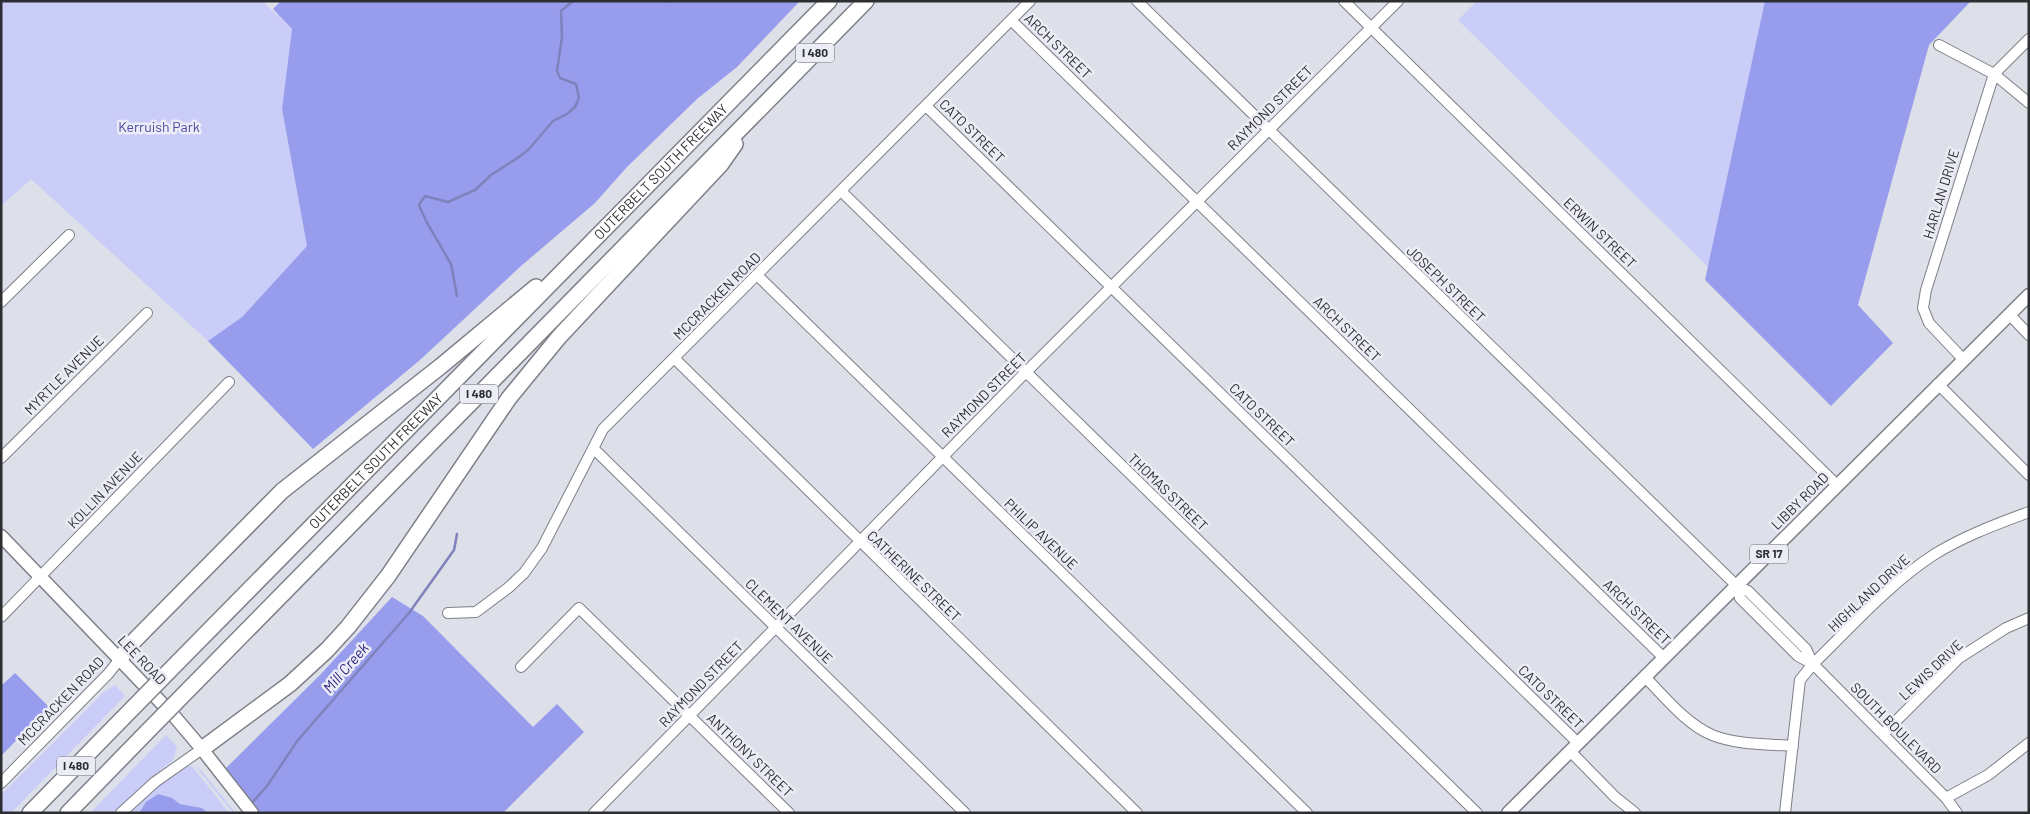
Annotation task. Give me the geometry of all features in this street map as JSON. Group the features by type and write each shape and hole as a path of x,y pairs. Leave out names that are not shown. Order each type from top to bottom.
{"highway":[{"name":"OUTERBELT SOUTH FREEWAY","path":"30,813 829,1"},
{"name":"OUTERBELT SOUTH FREEWAY","path":"68,813 866,1"},
{"path":"202,748 290,684 327,650 348,627 388,576 518,385 565,330 721,164 763,105"},
{"path":"120,659 130,645 282,492 459,352 515,303 575,258"}],"main road":[{"name":"LIBBY ROAD","path":"1508,813 2029,295"},
{"name":"LEE ROAD","path":"1,536 120,659 202,748 252,813"}],"street":[{"name":"MCCRACKEN ROAD","path":"448,613 476,612 508,588 524,573 542,548 603,429 1030,1"},
{"name":"JOSEPH STREET","path":"1137,1 1737,586"},
{"name":"ERWIN STREET","path":"1344,1 1837,485"},
{"name":"RAYMOND STREET","path":"594,813 1026,372 1398,1"},
{"name":"ARCH STREET","path":"1011,20 1664,658"},
{"name":"HARLAN DRIVE","path":"1963,359 1929,323 1923,308 1926,290 1994,74 2029,39"},
{"path":"1939,45 1994,74 2029,103"},
{"name":"CATO STREET","path":"926,106 1574,747 1615,797 1635,813"},
{"name":"THOMAS STREET","path":"840,191 1477,813"},
{"path":"1,302 69,235"},
{"name":"PHILIP AVENUE","path":"757,275 1307,813"},
{"name":"MYRTLE AVENUE","path":"1,458 147,313"},
{"path":"2009,314 2029,335"},
{"name":"CATHERINE STREET","path":"674,358 859,542 1137,813"},
{"name":"KOLLIN AVENUE","path":"1,617 229,382"},
{"path":"1938,384 2029,475"},
{"name":"CLEMENT AVENUE","path":"594,449 965,813"},
{"name":"HIGHLAND DRIVE","path":"1786,813 1800,680 1813,664 1910,572 1934,554 1961,539 2029,512"},
{"name":"SOUTH BOULEVARD","path":"1737,586 1741,600 1798,656 1813,664 1946,798 1957,813"},
{"name":"ANTHONY STREET","path":"521,667 579,608 789,813"},
{"name":"LEWIS DRIVE","path":"1883,734 1960,658 2006,628 2029,618"},
{"name":"MCCRACKEN ROAD","path":"1,783 108,674 120,659"},
{"path":"1645,677 1681,713 1712,735 1737,742 1793,746"},
{"path":"1946,798 1988,775 2029,743"},
{"path":"121,813 155,782 202,748"}],"green space":[{"name":"Kerruish Park","path":"1,1 262,1 292,29 282,109 307,246 242,317 208,341 31,179 1,206"},
{"path":"1474,1 1766,2 1708,267 1458,20 1475,3"},
{"path":"115,685 125,696 11,813 1,813 1,795 104,692"},
{"path":"166,735 177,747 173,760 115,813 90,813"},
{"path":"186,766 192,766 229,813 208,813 202,808 180,804 172,798 146,802 139,813 128,813 173,774"},
{"path":"196,767 201,770 234,811 233,813"}],"shaded area":[{"path":"281,1 800,1 737,67 697,99 627,167 595,203 521,266 420,360 313,449 208,341 242,317 307,246 282,109 292,29 273,9"},
{"path":"1765,1 1971,1 1929,45 1858,305 1893,343 1831,406 1705,280"},
{"path":"392,597 423,616 533,727 557,704 584,732 503,813 252,813 221,773 320,675"},
{"path":"15,673 49,707 1,756 1,686"},
{"path":"158,794 172,798 180,804 202,808 208,813 139,813 146,802"}],"waterway":[{"path":"457,296 451,264 419,205 425,196 448,202 475,190 491,175 529,149 553,121 567,114 575,107 579,98 576,84 560,78 557,71 562,37 561,11 573,1"},
{"name":"Mill Creek","path":"250,805 267,786 298,740 409,613 454,550 457,534"}]}
